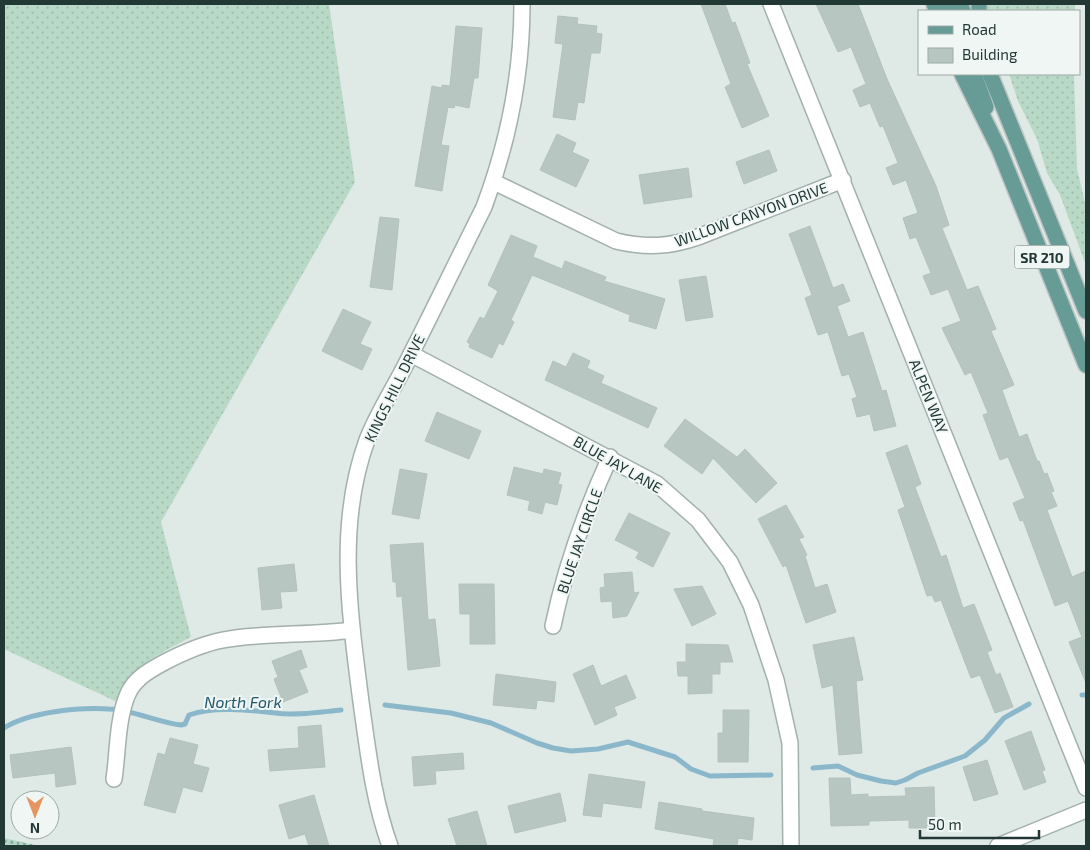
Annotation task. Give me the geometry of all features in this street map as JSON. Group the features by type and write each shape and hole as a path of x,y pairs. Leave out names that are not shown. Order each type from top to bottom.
{"main road":[{"name":"SR 210","path":"962,75 999,149 1086,365"},
{"path":"974,75 999,149"},
{"name":"SR 210","path":"990,75 1017,136 1086,311"},
{"path":"999,75 1017,136"}],"street":[{"name":"KINGS HILL DRIVE","path":"390,846 380,818 372,781 347,579 348,531 355,484 368,440 484,207 494,182 503,155 515,102 522,47 522,4"},
{"name":"ALPEN WAY","path":"771,4 1086,788"},
{"name":"WILLOW CANYON DRIVE","path":"494,182 616,241 637,246 659,246 679,244 843,180"},
{"name":"BLUE JAY LANE","path":"411,354 610,457 657,484 698,520 730,562 751,605 776,680 790,743 791,846"},
{"name":"BLUE JAY CIRCLE","path":"553,626 560,589 574,546 610,457"},
{"path":"114,779 120,726 126,696 137,680 148,672 205,644 284,634 308,635 352,630"},
{"path":"998,846 1086,810"}],"path":[{"path":"4,841 34,846"}],"green space":[{"path":"4,4 329,4 355,182 161,522 191,637 156,656 139,669 131,678 117,702 4,649"},
{"path":"987,4 1075,4 1075,10 988,10"},
{"path":"1009,75 1074,75 1077,169 1086,207 1086,265 1060,195 1047,173 1037,139 1018,101"},
{"path":"4,838 40,846 4,846"}],"building":[{"path":"701,4 725,4 732,23 735,22 750,63 747,64 769,116 742,128 725,87 731,84"},
{"path":"816,4 858,4 887,79 936,186 949,225 942,228 967,290 978,286 996,329 991,331 1014,385 1002,390 1019,437 1027,434 1037,461 1039,461 1044,474 1047,473 1054,491 1051,492 1057,506 1047,510 1072,577 1086,571 1086,683 1069,642 1082,637 1068,601 1055,606 1023,520 1020,521 1013,503 1025,498 1008,457 1000,460 983,415 988,413 971,372 965,375 942,328 961,321 948,289 931,295 923,276 931,273 916,237 910,239 903,218 918,213 906,180 893,185 886,168 898,163 883,126 880,127 870,103 860,107 853,90 866,84 851,47 838,52"},
{"path":"558,16 578,18 577,24 597,26 596,33 602,34 600,53 591,53 584,103 578,102 575,120 553,117 563,44 555,43"},
{"path":"456,26 482,28 478,78 474,78 469,108 455,105 454,108 448,107 441,145 449,146 442,191 415,186 432,86 442,88 442,85 450,86"},
{"path":"557,134 576,143 572,152 589,160 576,187 540,170"},
{"path":"769,150 777,171 744,184 736,162"},
{"path":"688,168 692,197 644,204 639,175"},
{"path":"380,217 399,219 392,290 370,287"},
{"path":"810,226 833,288 843,284 850,301 837,306 848,337 863,332 882,391 886,390 896,426 874,431 870,414 857,417 852,399 857,397 849,374 842,376 828,332 818,335 805,298 812,295 789,234"},
{"path":"511,235 537,246 533,257 562,269 565,261 606,277 604,281 665,299 656,329 629,321 630,315 532,275 511,320 514,322 503,345 499,343 492,358 469,347 470,344 467,342 480,317 484,319 498,291 488,285"},
{"path":"706,276 713,317 686,321 679,280"},
{"path":"343,309 371,322 360,344 372,349 362,370 322,351"},
{"path":"573,353 590,361 587,368 604,376 601,383 657,408 648,428 545,380 553,361 566,367"},
{"path":"437,412 481,431 469,459 425,441"},
{"path":"685,419 737,457 745,449 777,483 756,503 713,458 702,474 664,446"},
{"path":"907,445 921,484 915,487 941,557 946,555 963,608 974,604 992,650 987,652 996,675 1000,673 1013,707 995,713 980,675 971,678 941,600 935,602 932,595 927,596 898,510 905,507 886,453"},
{"path":"514,467 543,474 544,469 561,473 558,484 562,485 557,505 545,502 542,514 528,510 530,501 507,495"},
{"path":"400,469 427,474 419,519 392,514"},
{"path":"786,505 804,537 799,539 807,555 805,556 815,588 827,584 836,612 806,623 786,565 783,567 758,519"},
{"path":"629,513 670,533 653,567 636,558 639,552 615,540"},
{"path":"423,543 428,620 435,619 440,666 408,670 402,596 397,597 396,582 393,582 390,545"},
{"path":"294,564 297,591 280,592 282,608 262,610 258,568"},
{"path":"632,572 634,593 639,592 627,616 613,618 612,601 601,602 600,588 605,587 604,574"},
{"path":"459,584 494,584 495,644 470,644 470,614 460,614"},
{"path":"702,586 716,614 692,626 674,589"},
{"path":"854,637 863,680 856,681 862,753 839,755 833,685 822,688 813,645"},
{"path":"686,644 728,645 733,662 720,662 720,674 712,674 712,693 688,694 688,676 678,676 677,662 686,662"},
{"path":"301,650 307,667 299,670 308,692 283,702 274,679 278,677 272,661"},
{"path":"593,665 601,686 626,675 636,698 614,707 617,715 595,725 573,674"},
{"path":"496,674 556,682 554,702 537,700 536,709 493,705"},
{"path":"723,710 749,710 748,762 718,762 718,733 723,733"},
{"path":"321,725 325,767 270,771 268,750 299,748 298,727"},
{"path":"1031,731 1045,770 1042,771 1046,782 1024,790 1005,741"},
{"path":"170,738 198,745 193,764 209,768 202,792 183,787 175,813 144,805 158,753 165,755"},
{"path":"71,747 76,784 56,787 55,773 13,778 10,755"},
{"path":"463,753 464,769 435,771 436,784 414,786 412,757"},
{"path":"987,760 998,794 974,801 963,767"},
{"path":"589,774 645,782 641,808 603,803 601,817 583,815"},
{"path":"829,778 850,778 851,795 868,794 868,797 906,796 905,788 934,787 935,828 909,828 909,820 869,821 869,825 831,826"},
{"path":"560,793 566,821 515,833 508,806"},
{"path":"314,795 329,846 309,846 305,834 289,839 279,805"},
{"path":"659,802 702,809 702,811 754,818 752,840 738,838 737,846 713,846 714,839 655,829"},
{"path":"477,811 487,846 457,846 448,819"}],"waterway":[{"path":"813,768 838,766 857,775 896,783 965,756 985,740 1004,718 1029,704"},
{"path":"385,705 451,713 491,723 553,748 571,751 598,749 628,742 675,757 691,769 710,776 771,775"},
{"name":"North Fork","path":"4,728 40,714 83,709 118,710 181,725 185,724 189,715 209,710 243,710 283,714 341,710"}]}
